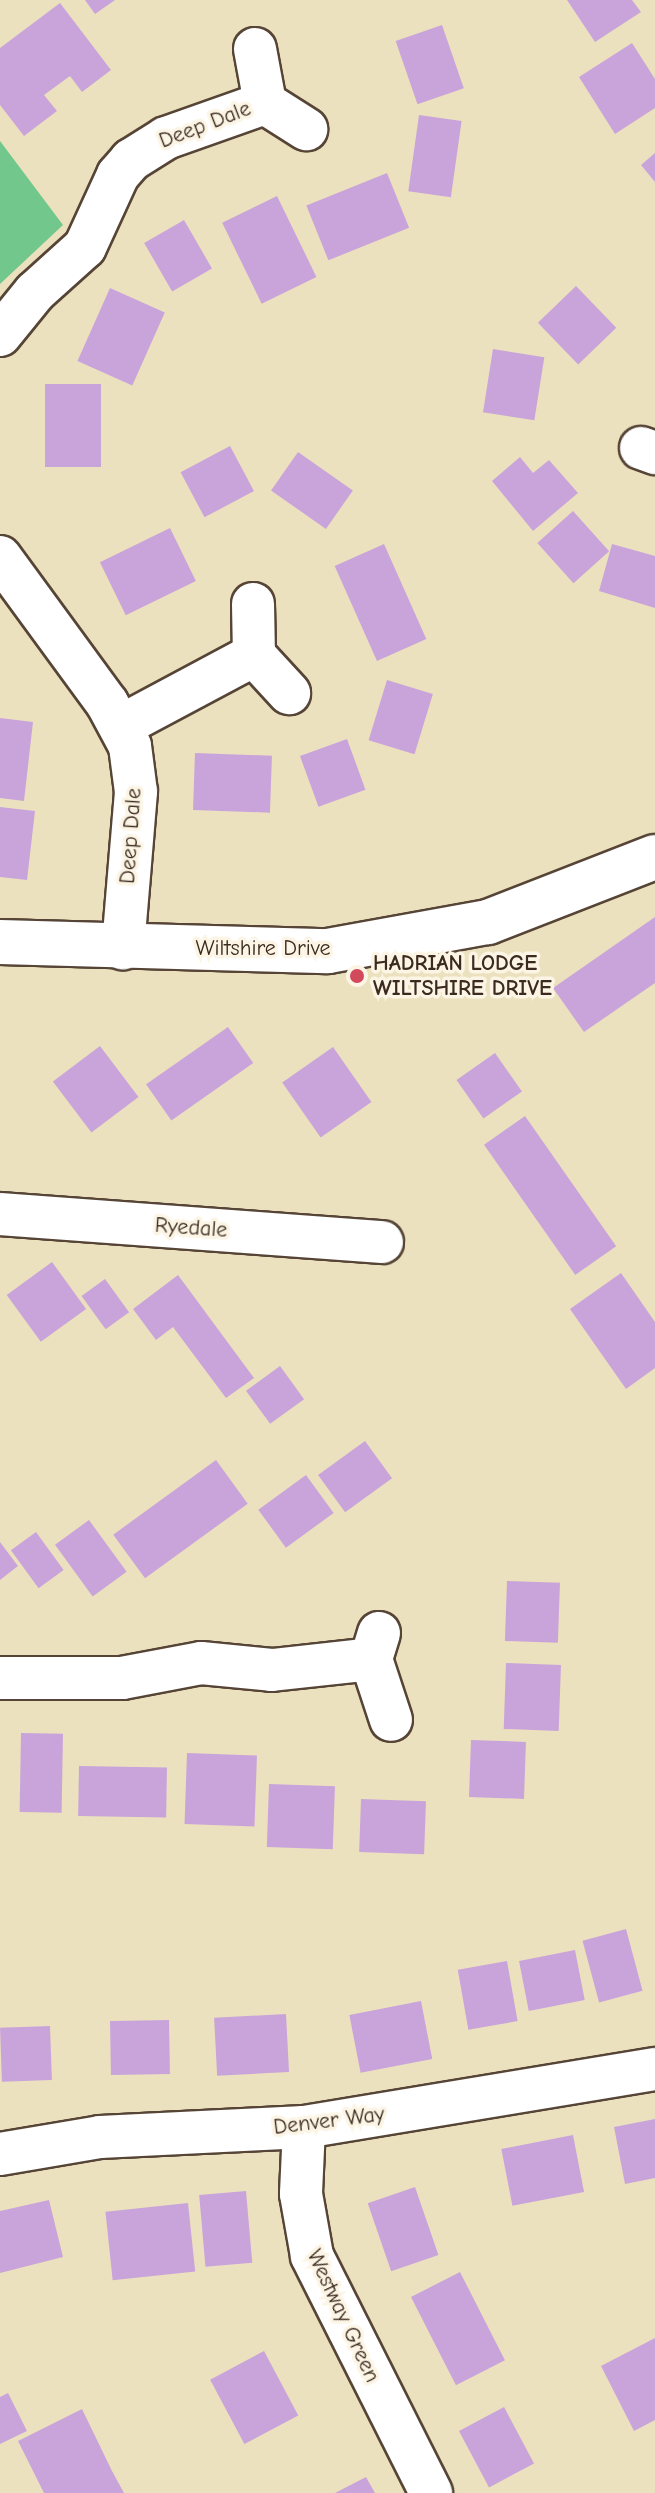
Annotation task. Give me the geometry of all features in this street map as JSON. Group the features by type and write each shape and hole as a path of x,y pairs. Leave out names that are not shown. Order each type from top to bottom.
{"street":[{"name":"Deep Dale","path":"255,49 265,103 306,129"},
{"name":"Deep Dale","path":"0,335 35,292 85,247 118,175 131,160 166,138 265,103"},
{"name":"Deep Dale","path":"0,557 121,726 136,792 123,948"},
{"path":"253,604 254,655 289,693"},
{"path":"121,726 254,655"},
{"name":"Wiltshire Drive","path":"0,942 123,948 328,951 420,937 488,922 655,857"},
{"name":"Ryedale","path":"0,1214 382,1242"},
{"path":"0,1678 122,1678 201,1663 272,1670 375,1645 391,1720"},
{"name":"Denver Way","path":"0,2154 100,2137 304,2127 655,2069"},
{"name":"Westway Green","path":"304,2127 301,2194 312,2256 431,2493"}],"green space":[{"path":"0,141 63,225 0,284"}],"building":[{"path":"85,0 115,0 95,14"},
{"path":"567,0 632,0 641,12 595,42"},
{"path":"60,3 111,70 82,92 70,76 44,95 57,111 24,136 0,105 0,48"},
{"path":"442,25 464,88 417,104 396,41"},
{"path":"632,43 655,79 655,108 615,134 579,77"},
{"path":"419,115 462,121 451,197 408,191"},
{"path":"655,153 655,182 641,165"},
{"path":"387,173 409,228 328,260 306,206"},
{"path":"277,196 316,277 262,304 222,223"},
{"path":"184,220 212,268 172,291 144,243"},
{"path":"576,286 616,328 578,365 538,323"},
{"path":"110,288 165,312 132,385 77,361"},
{"path":"493,349 544,357 534,420 483,412"},
{"path":"45,384 101,384 101,467 45,467"},
{"path":"230,446 254,491 204,517 181,472"},
{"path":"298,452 353,490 326,529 271,491"},
{"path":"520,457 533,473 549,460 578,493 533,531 492,481"},
{"path":"573,511 609,551 573,583 537,543"},
{"path":"170,528 196,581 126,615 100,562"},
{"path":"384,544 426,639 377,661 335,566"},
{"path":"612,544 655,556 655,608 599,591"},
{"path":"387,680 433,694 414,754 369,740"},
{"path":"0,718 33,722 24,801 0,798"},
{"path":"347,739 365,790 318,807 300,756"},
{"path":"195,753 272,756 270,813 193,810"},
{"path":"0,807 35,811 27,880 0,877"},
{"path":"655,917 655,983 584,1032 553,988"},
{"path":"228,1027 253,1063 171,1120 146,1084"},
{"path":"100,1046 139,1097 91,1133 53,1082"},
{"path":"333,1047 371,1102 321,1137 282,1083"},
{"path":"495,1053 522,1092 483,1118 456,1080"},
{"path":"525,1116 616,1246 575,1275 484,1145"},
{"path":"52,1262 86,1309 41,1342 7,1295"},
{"path":"621,1273 655,1322 655,1368 626,1389 570,1309"},
{"path":"178,1275 254,1378 226,1398 173,1327 156,1340 133,1309"},
{"path":"105,1279 129,1312 106,1329 82,1296"},
{"path":"280,1366 304,1399 270,1424 246,1391"},
{"path":"365,1441 392,1478 345,1512 318,1475"},
{"path":"216,1460 248,1504 145,1578 113,1535"},
{"path":"306,1475 334,1513 286,1548 258,1510"},
{"path":"89,1520 127,1572 93,1596 55,1545"},
{"path":"36,1532 64,1570 39,1588 11,1550"},
{"path":"0,1542 18,1566 0,1580"},
{"path":"507,1581 560,1583 558,1643 505,1641"},
{"path":"506,1663 561,1665 559,1731 504,1729"},
{"path":"21,1733 63,1734 62,1813 20,1812"},
{"path":"471,1740 526,1742 524,1799 469,1797"},
{"path":"187,1753 257,1755 254,1826 185,1824"},
{"path":"79,1766 167,1768 166,1818 78,1816"},
{"path":"269,1784 335,1786 333,1849 267,1847"},
{"path":"361,1799 426,1801 424,1854 359,1852"},
{"path":"626,1929 643,1991 599,2002 583,1941"},
{"path":"575,1950 585,2000 529,2011 519,1961"},
{"path":"507,1961 518,2021 468,2030 458,1970"},
{"path":"421,2001 432,2059 361,2073 349,2015"},
{"path":"286,2014 289,2072 217,2076 214,2018"},
{"path":"169,2020 170,2074 111,2075 110,2021"},
{"path":"50,2026 52,2080 2,2082 0,2028"},
{"path":"655,2119 655,2178 625,2184 614,2127"},
{"path":"573,2135 584,2192 512,2206 501,2149"},
{"path":"415,2187 438,2255 391,2271 368,2203"},
{"path":"246,2191 252,2263 205,2267 199,2195"},
{"path":"49,2200 63,2257 0,2273 0,2211"},
{"path":"188,2203 195,2272 113,2280 105,2212"},
{"path":"460,2272 505,2360 456,2385 411,2297"},
{"path":"655,2338 655,2420 634,2431 601,2366"},
{"path":"264,2351 298,2415 244,2444 210,2380"},
{"path":"8,2393 27,2431 0,2444 0,2397"},
{"path":"504,2407 534,2464 489,2487 459,2431"},
{"path":"82,2409 124,2493 44,2493 18,2441"},
{"path":"366,2477 375,2493 335,2493"}],"place":[{"name":"HADRIAN LODGE WILTSHIRE DRIVE","path":"357,976"}]}
